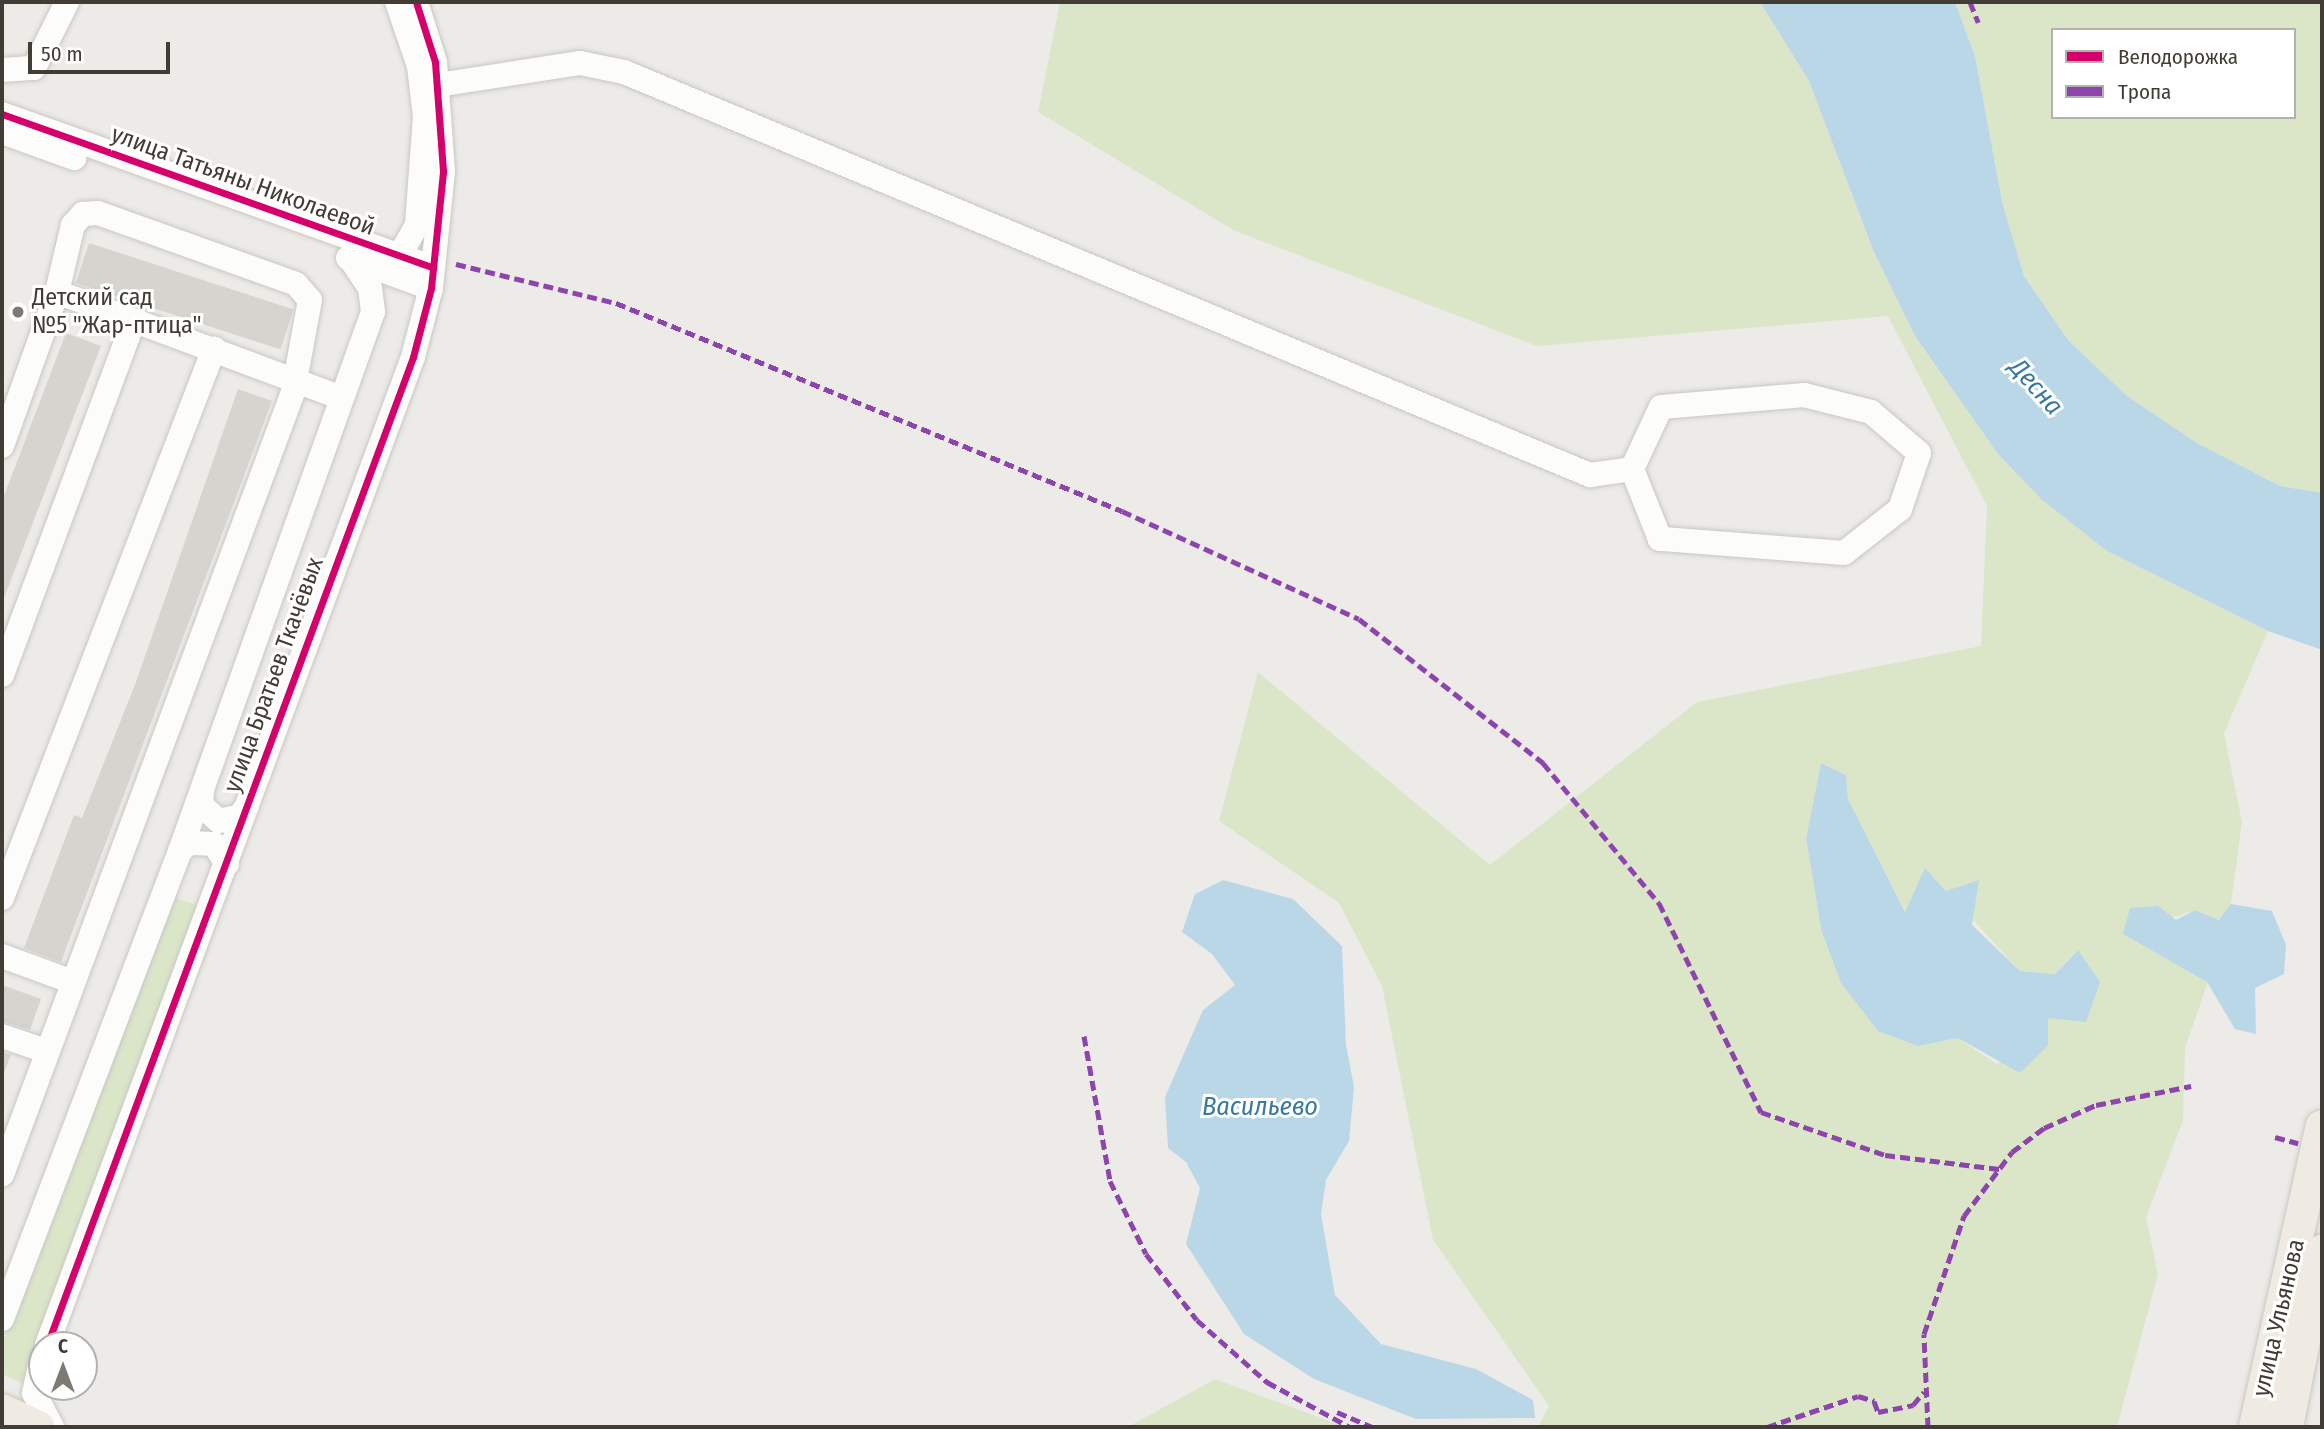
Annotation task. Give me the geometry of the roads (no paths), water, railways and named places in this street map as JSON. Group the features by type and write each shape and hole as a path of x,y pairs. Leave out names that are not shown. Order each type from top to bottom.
{"main road":[{"name":"улица Ульянова","path":"2255,1427 2322,1127"},
{"name":"улица Ульянова","path":"2287,1427 2322,1250"},
{"path":"2,1410 38,1427"}],"street":[{"path":"2,71 34,68 67,2"},
{"path":"2,1316 180,851 373,312 394,265 417,225 425,117 419,66 397,2"},
{"name":"улица Братьев Ткачёвых","path":"52,1331 413,358 431,277 443,171 438,85 416,2"},
{"path":"438,85 580,63 624,72 1590,475 1632,469"},
{"name":"улица Татьяны Николаевой","path":"2,114 347,249"},
{"name":"улица Татьяны Николаевой","path":"2,132 431,277"},
{"path":"2,446 57,292 73,225 90,212 296,284 312,307 295,378 71,981 2,1175"},
{"path":"373,312 370,288 347,249 417,225"},
{"path":"57,292 295,378 342,398"},
{"path":"2,675 134,321"},
{"path":"2,898 214,349"},
{"path":"1804,395 1871,412 1919,453 1900,509 1844,553 1660,539 1632,469 1661,407 1804,395"},
{"path":"202,790 207,816 219,821 240,816 247,806"},
{"path":"180,851 189,843 214,844 227,864"},
{"path":"2,956 71,981"},
{"path":"2,1036 46,1051"},
{"path":"38,1401 52,1427"}],"water":[{"name":"Десна","path":"1760,2 1955,2 1975,56 2003,206 2024,276 2068,340 2127,396 2197,443 2280,486 2322,493 2322,650 2268,631 2107,551 2041,499 1998,454 1915,336 1873,250 1809,81"},
{"path":"1821,763 1846,775 1848,799 1905,912 1925,868 1946,891 1979,880 1972,925 2020,971 2055,974 2078,950 2100,982 2086,1022 2048,1018 2048,1045 2020,1073 1958,1038 1918,1046 1878,1031 1841,983 1821,929 1806,838"},
{"name":"Васильево","path":"1223,880 1293,899 1342,946 1346,1045 1354,1087 1349,1141 1326,1180 1321,1214 1335,1295 1381,1344 1476,1369 1533,1400 1535,1418 1416,1419 1314,1379 1244,1334 1186,1244 1200,1188 1186,1162 1168,1148 1165,1097 1203,1010 1235,985 1212,954 1182,932 1195,894"},
{"path":"2231,904 2272,911 2286,945 2284,974 2255,988 2256,1034 2235,1029 2207,982 2123,934 2130,908 2158,906 2176,920 2195,910 2219,920"}],"place":[{"name":"Детский сад №5 \"Жар-птица\"","path":"18,312"}]}
